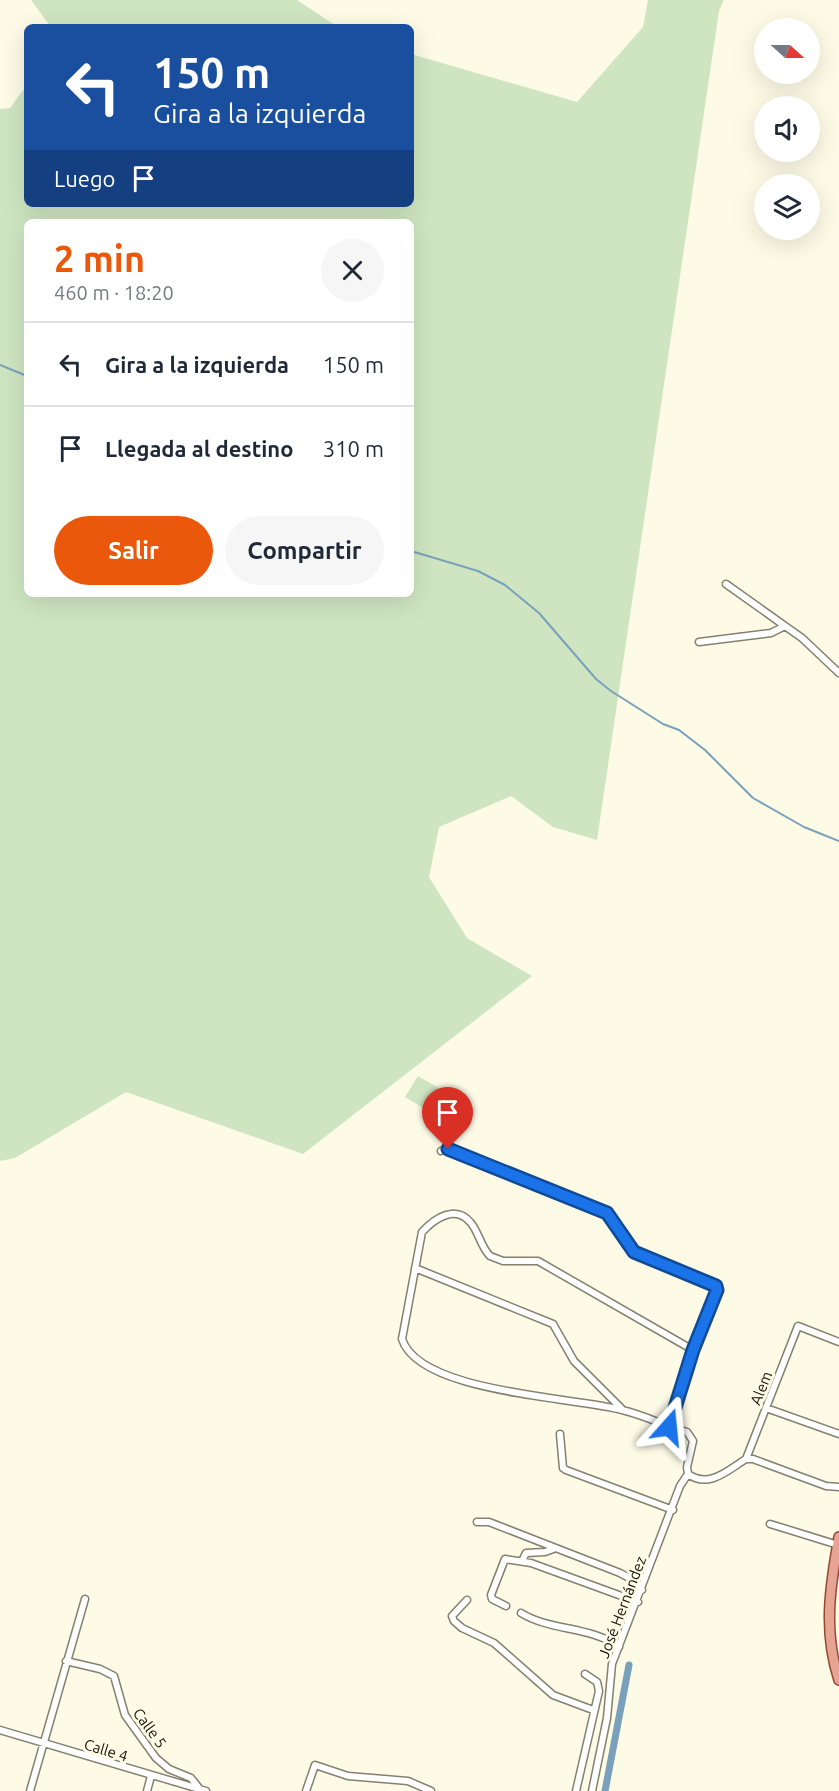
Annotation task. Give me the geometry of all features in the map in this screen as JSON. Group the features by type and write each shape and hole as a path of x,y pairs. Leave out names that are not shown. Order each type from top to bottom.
{"main road":[{"path":"838,1541 828,1618 831,1651 839,1680"}],"street":[{"path":"726,584 802,638 839,673"},
{"path":"699,642 771,633 785,626"},
{"path":"441,1151 448,1149 458,1152 607,1213 634,1252 716,1286 717,1290 693,1350 669,1427"},
{"path":"622,1409 554,1400 462,1380 443,1374 409,1353 402,1339 422,1232 446,1213 453,1213 471,1223 490,1256 503,1261 538,1261 693,1350"},
{"path":"415,1268 553,1324 579,1368 622,1409"},
{"name":"Alem","path":"746,1459 798,1326 839,1342"},
{"path":"766,1408 839,1434"},
{"name":"José Hernández","path":"592,1791 607,1718 610,1673 673,1510 680,1486 688,1474 687,1467 693,1441 687,1432 622,1409"},
{"path":"560,1434 566,1470 673,1510"},
{"path":"688,1474 702,1481 709,1480 746,1459 753,1458 826,1486 839,1487"},
{"path":"477,1522 489,1522 628,1576 642,1590"},
{"path":"770,1524 838,1541"},
{"path":"522,1561 526,1552 545,1552 556,1548"},
{"path":"506,1606 492,1599 491,1595 505,1559 522,1561 638,1602"},
{"path":"30,1791 85,1599"},
{"path":"467,1600 452,1616 459,1626 494,1643 553,1695 593,1710"},
{"path":"521,1613 537,1622 570,1629 609,1641 619,1647"},
{"name":"Calle 5","path":"66,1661 100,1669 114,1676 124,1715 156,1758 169,1768 191,1778 202,1790"},
{"name":"José Hernández","path":"576,1791 599,1686 595,1679 585,1674"},
{"name":"Calle 4","path":"0,1730 202,1790"},
{"path":"306,1791 315,1765 354,1778 408,1781 431,1791"},
{"path":"147,1791 151,1776"}],"green space":[{"path":"31,0 297,0 333,24 49,24"},
{"path":"648,0 724,0 719,11 597,840 553,827 511,796 439,827 429,877 467,938 532,976 303,1154 126,1092 15,1158 0,1161 0,109 10,108 24,89 24,207 414,207 414,55 577,102 643,27"},
{"path":"418,1076 466,1104 453,1126 405,1097"}],"waterway":[{"path":"0,365 24,375"},
{"path":"414,552 478,571 505,585 539,613 596,679 611,691 663,724 679,730 705,750 753,798 804,827 839,841"},
{"path":"605,1791 629,1665"}],"route":[{"path":"448,1149 607,1213 630,1250 716,1286 717,1290 693,1350 669,1427"}]}
